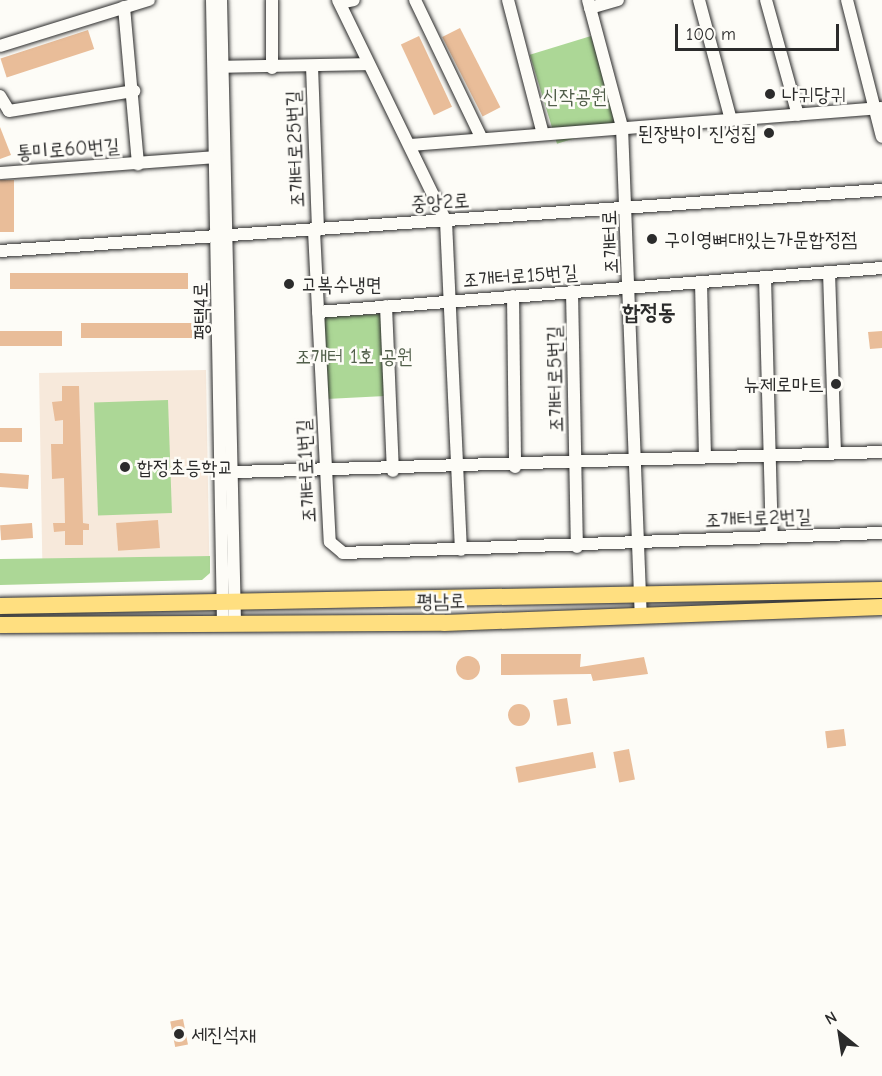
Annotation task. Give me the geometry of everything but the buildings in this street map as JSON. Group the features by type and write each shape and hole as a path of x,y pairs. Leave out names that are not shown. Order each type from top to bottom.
{"main road":[{"name":"평남로","path":"0,606 228,612 444,623 641,604 882,590"},
{"name":"평남로","path":"0,625 228,612 641,604 882,607"}],"street":[{"path":"0,46 128,4 149,0"},
{"name":"평택4로","path":"212,0 218,67 236,472 228,612"},
{"name":"평택4로","path":"221,0 217,157 224,236 228,612"},
{"name":"조개터로25번길","path":"272,0 272,68"},
{"path":"354,0 339,2 446,221"},
{"path":"415,0 482,139"},
{"path":"508,0 543,134"},
{"path":"589,4 618,0"},
{"path":"699,0 731,120"},
{"path":"766,0 798,115"},
{"path":"847,0 879,108 882,137"},
{"name":"통미로60번길","path":"128,4 138,164"},
{"name":"조개터로","path":"589,4 622,127 629,208 636,542 641,604"},
{"name":"조개터로25번길","path":"218,67 272,68 368,64"},
{"name":"조개터로25번길","path":"312,66 316,231"},
{"path":"0,96 9,111 134,91"},
{"path":"410,145 879,108"},
{"name":"통미로60번길","path":"0,173 217,157"},
{"name":"중앙2로","path":"0,251 316,231 882,190"},
{"name":"조개터로15번길","path":"446,221 449,301"},
{"name":"조개터로1번길","path":"316,231 325,471 330,542 343,553 577,548 636,542"},
{"name":"조개터로15번길","path":"318,312 882,268"},
{"path":"829,272 835,452"},
{"path":"765,277 772,537"},
{"path":"701,282 705,456"},
{"name":"조개터로5번길","path":"572,291 577,548"},
{"name":"조개터로5번길","path":"513,296 515,467"},
{"path":"449,301 461,550"},
{"path":"386,306 393,471"},
{"path":"236,472 393,471 576,465 634,458 882,452"},
{"name":"조개터로2번길","path":"636,542 882,533"}],"shaded area":[{"name":"합정초등학교","path":"206,370 209,556 42,559 39,373"}],"green space":[{"name":"신작공원","path":"591,36 618,125 557,144 530,55"},
{"name":"조개터 1호 공원","path":"381,314 385,396 326,399 322,317"},
{"path":"168,400 172,513 98,516 94,403"},
{"path":"210,556 210,573 202,580 0,585 0,559"}],"place":[{"name":"나귀당귀","path":"770,94"},
{"name":"된장박이 진성집","path":"769,133"},
{"name":"구이영뼈대있는가문합정점","path":"652,239"},
{"name":"고복수냉면","path":"289,284"},
{"name":"뉴제로마트","path":"836,384"},
{"name":"합정초등학교","path":"125,467"},
{"name":"세진석재","path":"179,1034"}],"district":[{"name":"합정동","path":"649,313"}]}
